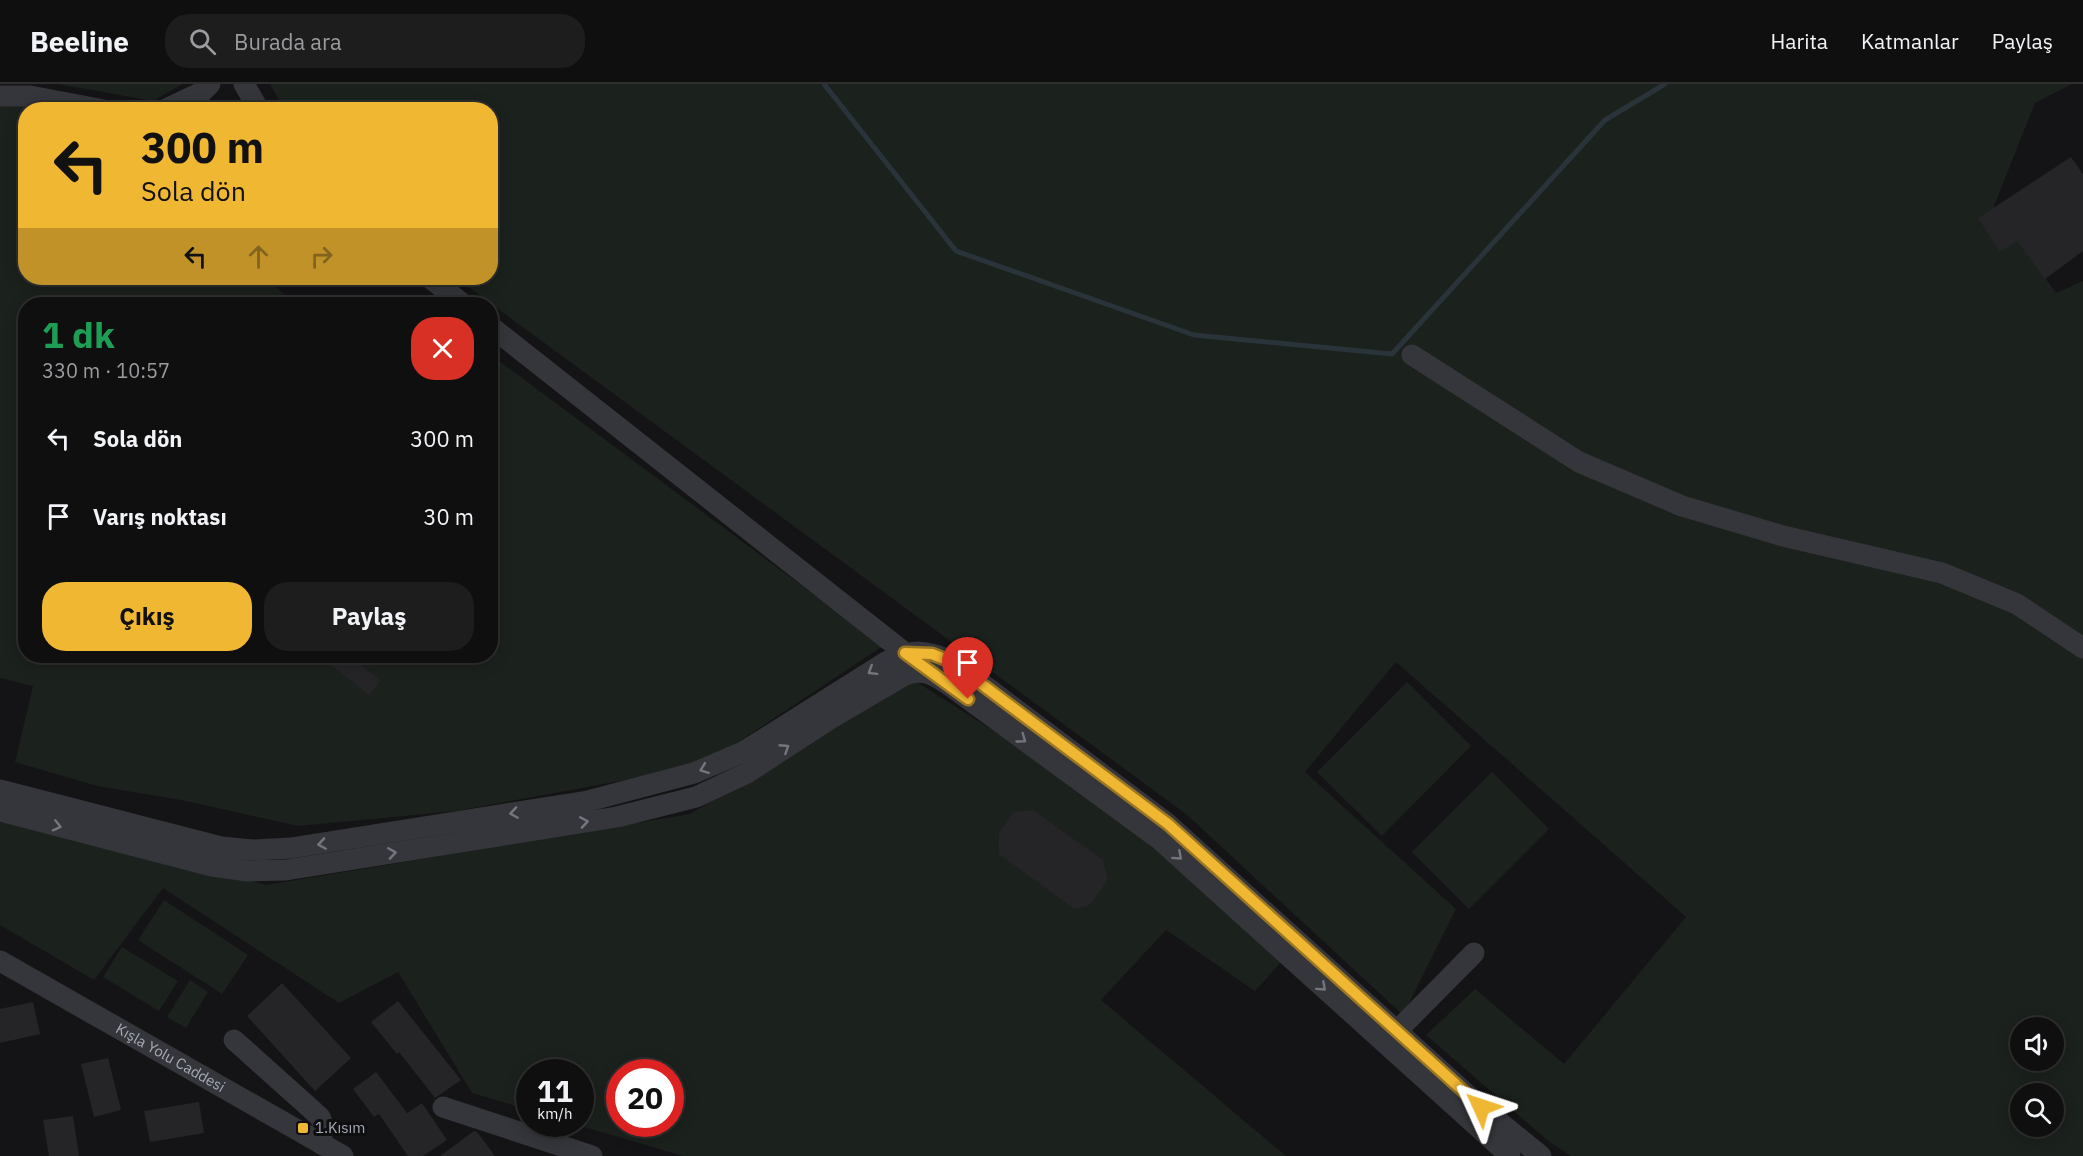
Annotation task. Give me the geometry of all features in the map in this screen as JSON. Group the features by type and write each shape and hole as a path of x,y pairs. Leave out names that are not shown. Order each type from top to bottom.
{"street":[{"path":"181,102 202,92 210,84"},
{"path":"244,84 254,102"},
{"path":"0,96 30,96 62,102"},
{"path":"439,285 455,297"},
{"path":"498,332 933,675 1159,839 1391,1038 1541,1156"},
{"path":"1412,355 1579,462 1599,471 1682,506 1783,536 1942,573 2017,604 2083,648"},
{"path":"232,858 252,850 291,849 588,801 694,773 743,752 886,662 905,653 932,654 952,662 1168,824 1510,1156"},
{"path":"7,802 232,858 248,871 286,870 617,817 696,797 747,773 830,719 905,675 917,671 933,675"},
{"path":"1391,1038 1474,953"},
{"name":"Kışla Yolu Caddesi","path":"0,960 343,1156"},
{"path":"234,1040 320,1117 323,1125 321,1144"},
{"path":"443,1107 592,1156"}],"shaded area":[{"path":"58,84 183,84 153,101"},
{"path":"270,84 2072,84 2035,103 1994,206 2056,293 2083,281 2083,1156 1571,1156 1547,1140 1426,1035 1475,989 1564,1064 1686,917 1396,662 1305,772 1456,909 1403,1015 1186,814 498,309 498,297 482,297 466,285 498,285 498,102 280,102"},
{"path":"0,103 18,105 18,285 276,285 286,297 18,297 18,663 498,663 498,360 883,646 702,766 456,811 298,826 181,800 97,786 15,762 33,686 0,678"},
{"path":"912,679 1082,787 1283,960 1255,991 1166,930 1101,1000 1286,1156 683,1156 618,1137 684,1137 684,1059 606,1059 606,1133 594,1130 594,1059 516,1059 516,1106 472,1093 398,972 339,1003 163,888 94,980 0,925 0,818 267,885 690,814"},
{"path":"1407,682 1471,746 1382,836 1317,772"},
{"path":"1492,772 1549,829 1469,909 1412,852"},
{"path":"164,900 248,955 222,994 138,940"},
{"path":"122,947 178,981 159,1011 103,977"},
{"path":"190,980 208,992 186,1028 167,1017"}],"building":[{"path":"2071,157 2083,174 2083,251 2045,279 2017,241 2000,252 1978,218"},
{"path":"328,663 358,663 381,680 369,695"},
{"path":"1033,810 1103,860 1108,880 1090,905 1074,909 999,854 999,833 1013,812"},
{"path":"282,983 351,1058 315,1091 247,1016"},
{"path":"398,1001 461,1080 435,1098 399,1052 397,1054 371,1022"},
{"path":"33,1002 40,1034 0,1043 0,1009"},
{"path":"108,1058 121,1110 94,1117 81,1064"},
{"path":"376,1072 407,1113 422,1103 447,1140 423,1156 408,1156 379,1114 374,1117 353,1089"},
{"path":"199,1102 204,1133 150,1142 144,1111"},
{"path":"73,1116 79,1156 49,1156 43,1120"},
{"path":"474,1131 495,1156 440,1156"}],"waterway":[{"path":"824,84 956,251 1194,335 1392,354 1605,120 1665,84"}],"place":[{"name":"1.Kısım","path":"303,1128"}],"route":[{"path":"968,699 905,653 932,654 952,662 1168,824 1481,1107"}]}
